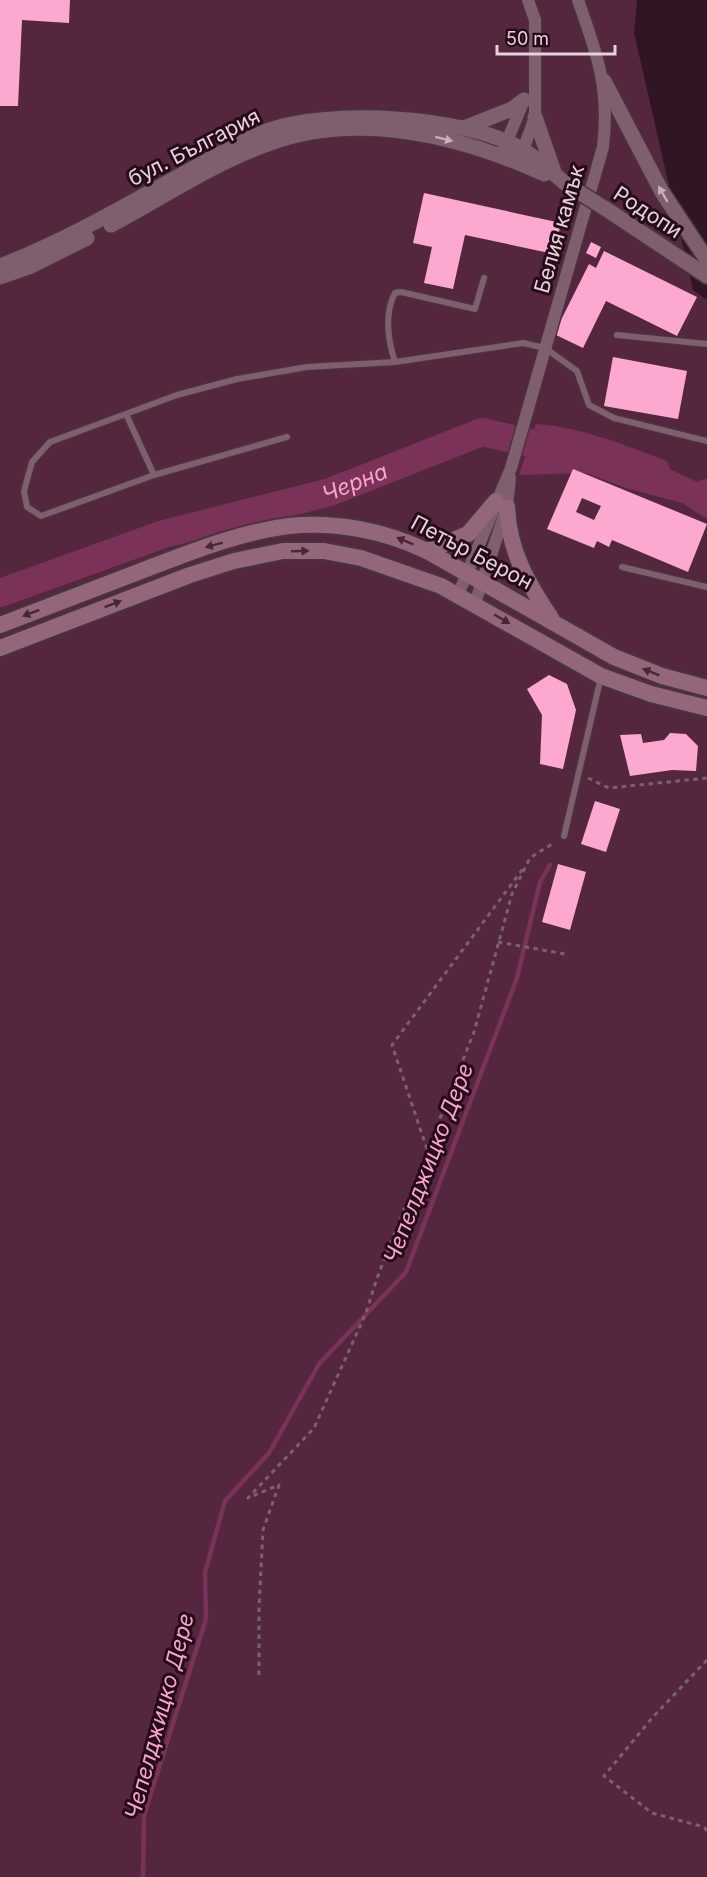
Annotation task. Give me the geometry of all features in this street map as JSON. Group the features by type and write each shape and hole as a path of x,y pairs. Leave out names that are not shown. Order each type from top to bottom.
{"main road":[{"path":"427,551 468,534 502,504 515,556 553,621"},
{"name":"Петър Берон","path":"0,625 198,549 290,526 332,527 376,532 427,551 614,657 662,676 707,688"},
{"name":"Петър Берон","path":"0,648 190,575 242,559 283,551 324,551 361,558 458,595 601,676 651,694 707,708"}],"street":[{"path":"528,0 535,20 536,117 561,179"},
{"name":"Белия камък","path":"475,603 511,468 603,147 607,116 603,81 578,0"},
{"path":"504,148 535,78"},
{"path":"603,81 662,192 707,261"},
{"path":"465,128 512,109 524,100"},
{"path":"521,156 536,117"},
{"name":"бул. България","path":"0,266 78,231 235,146 267,132 329,120 364,119 438,123 465,128 521,156"},
{"name":"бул. България","path":"0,278 80,242 237,157 265,144 296,136 329,130 398,131 504,148"},
{"name":"Родопи","path":"521,156 561,179 707,276"},
{"name":"Белия камък","path":"458,595 502,504"}],"lane":[{"path":"395,362 388,340 392,300 396,293 475,309 484,278"},
{"path":"617,335 707,344"},
{"path":"287,437 154,475 41,516 27,507 24,491 32,462 51,442 177,395 237,379 307,367 395,362 523,343 545,348 577,370 589,405 614,418 707,441"},
{"path":"126,414 154,475"},
{"path":"622,567 707,587"},
{"path":"564,836 601,676"}],"path":[{"path":"579,772 609,788 707,778"},
{"path":"428,1151 392,1045 530,858 564,836"},
{"path":"259,1675 259,1607 263,1530 279,1485 248,1498 314,1428 366,1313 474,1032 512,894 530,858"},
{"path":"498,942 565,954"},
{"path":"707,1660 652,1718 604,1776 652,1813 704,1827 707,1830"}],"shaded area":[{"path":"0,0 637,0 634,33 693,290 707,300 707,1877 0,1877"},
{"path":"536,424 570,429 635,449 667,461 670,469 697,482 707,478 707,519 682,503 626,488 586,473 519,475"}],"building":[{"path":"0,0 70,0 69,23 22,20 18,106 0,106"},
{"path":"424,193 561,223 554,254 465,235 453,289 424,283 432,247 413,243"},
{"path":"591,242 601,247 596,258 586,253"},
{"path":"604,251 697,297 677,336 606,301 583,348 554,334 589,264 596,268"},
{"path":"613,357 687,371 678,419 604,406"},
{"path":"573,469 707,524 688,572 612,540 609,547 597,541 594,548 547,529","holes":["582,498 601,506 594,520 576,512"]},
{"path":"549,675 567,684 576,710 563,769 540,764 542,715 527,689"},
{"path":"670,733 686,734 698,746 696,771 672,770 630,776 620,735 641,734 643,743 664,740"},
{"path":"595,801 620,809 606,852 581,844"},
{"path":"558,864 586,872 570,930 542,922"}],"waterway":[{"name":"Черна","path":"0,593 164,534 330,492 482,432 566,451"},
{"name":"Чепелджицко Дере","path":"143,1877 144,1815 206,1619 205,1572 225,1501 269,1453 319,1364 406,1272 517,978 540,882 550,865"}]}
